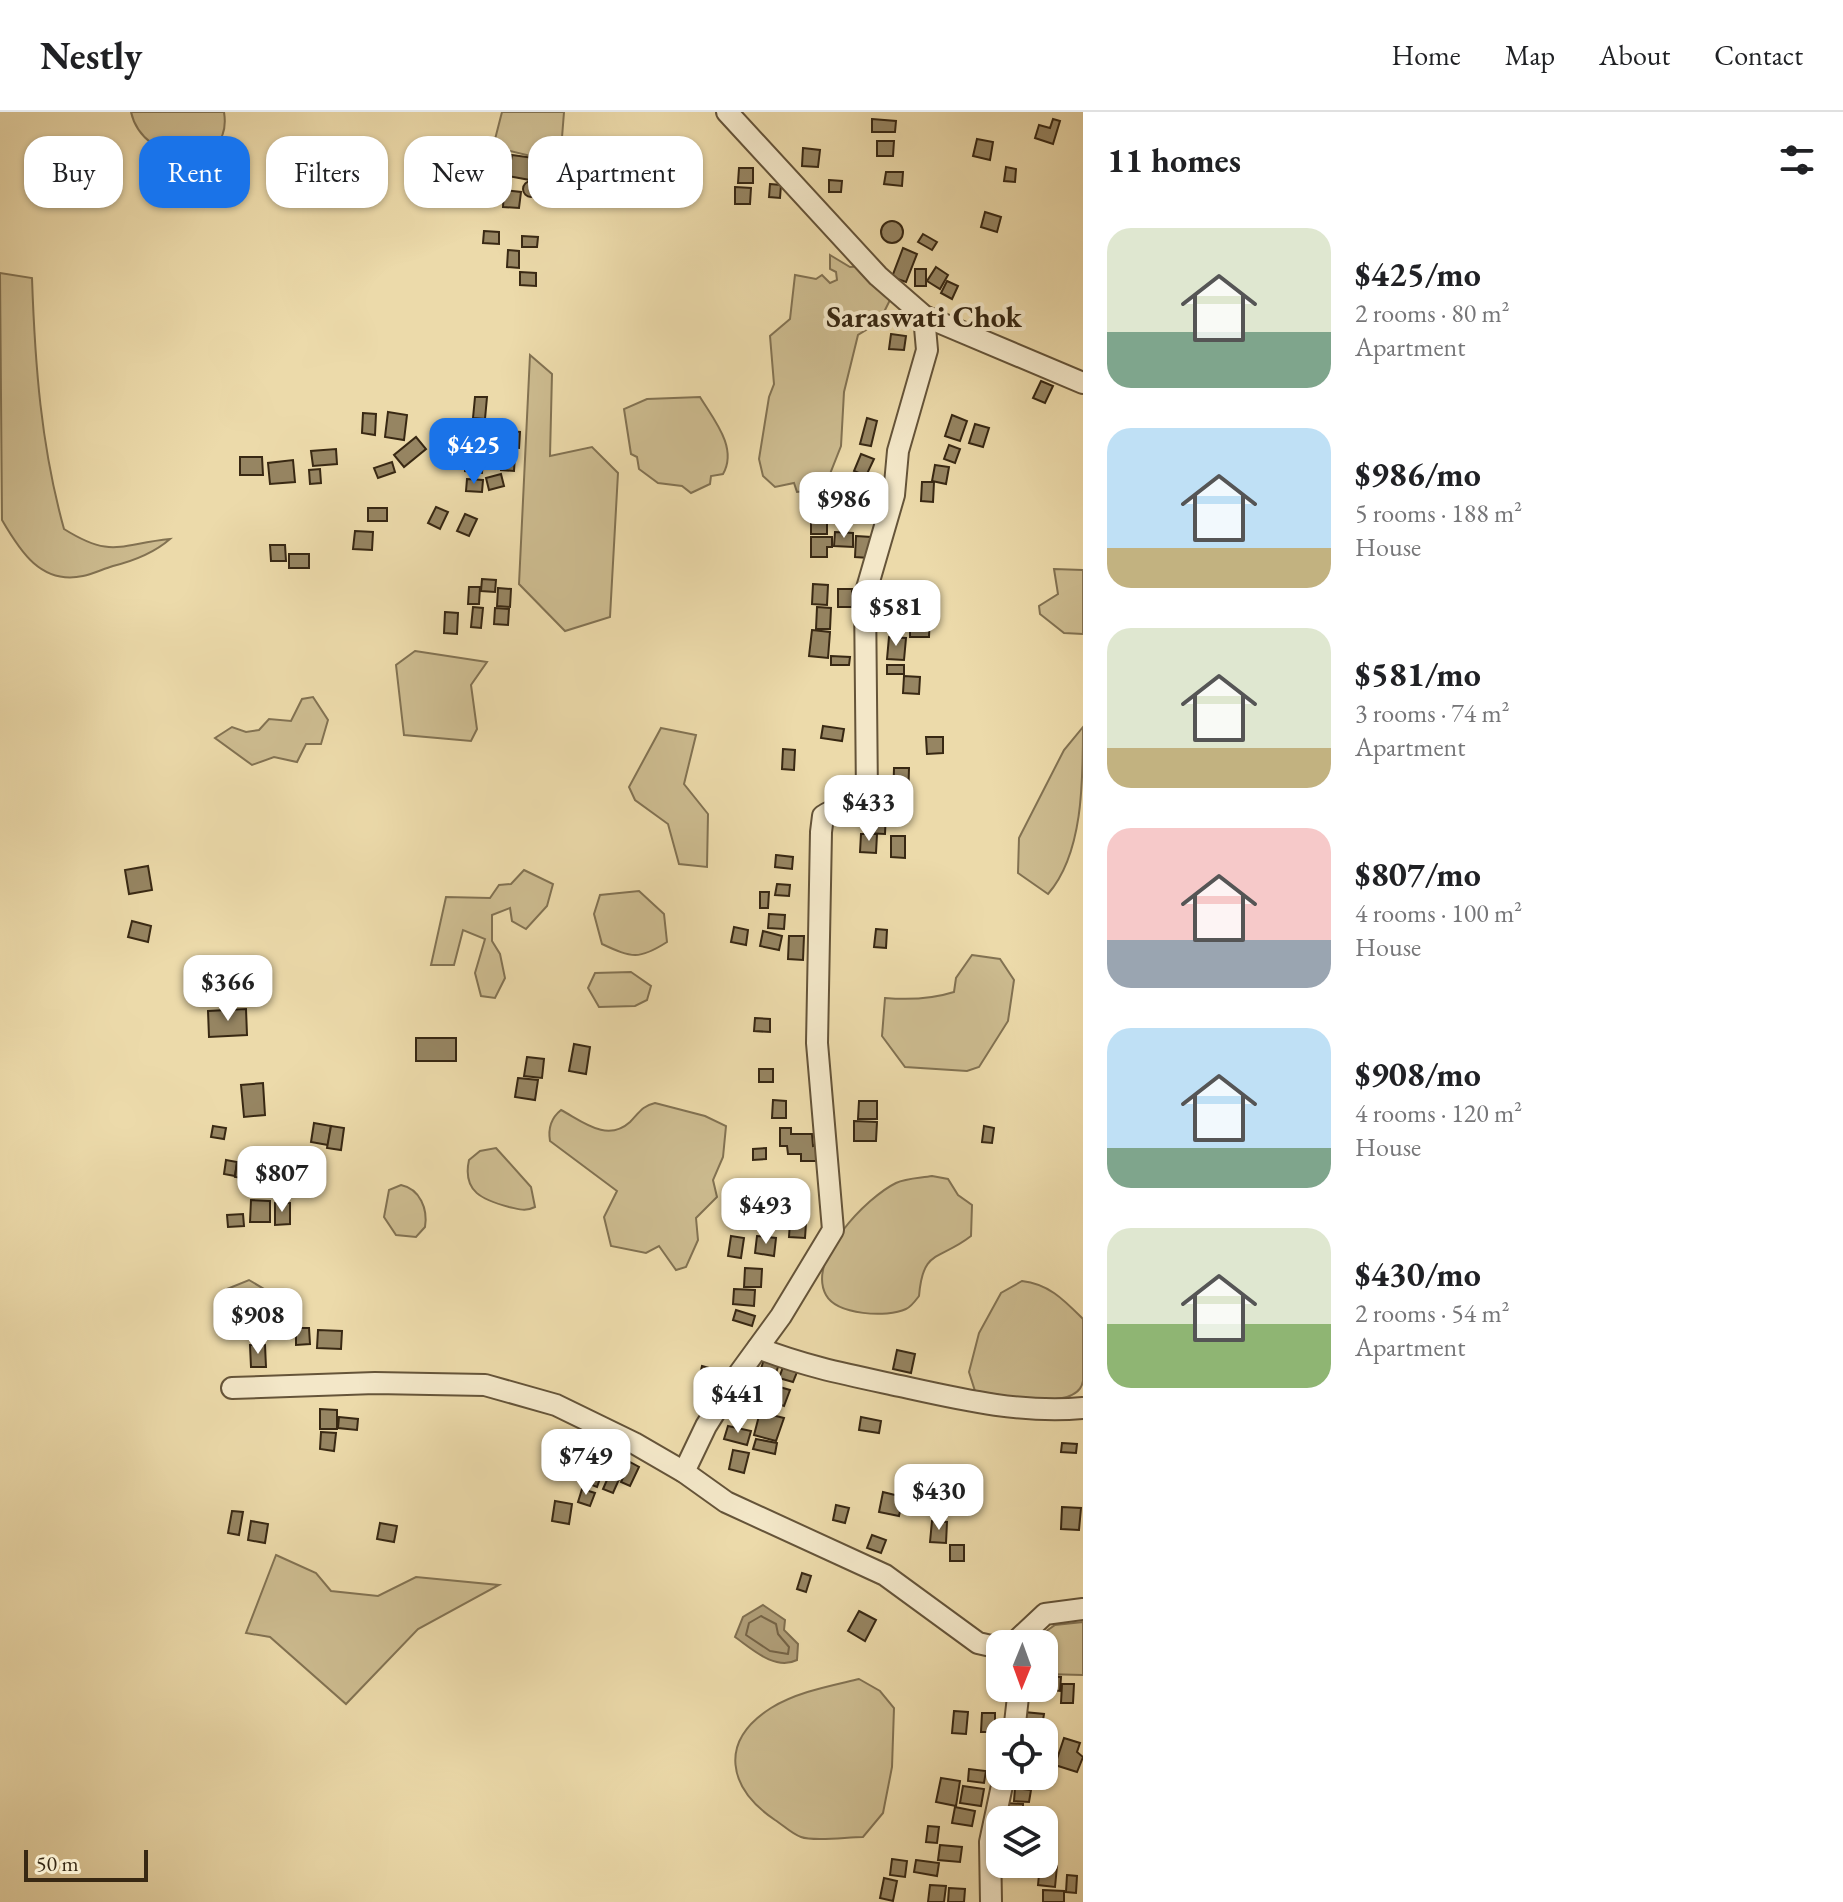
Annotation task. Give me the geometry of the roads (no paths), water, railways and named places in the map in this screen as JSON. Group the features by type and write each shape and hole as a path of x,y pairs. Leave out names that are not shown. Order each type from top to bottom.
{"street":[{"path":"727,112 872,270 924,316 1083,383"},
{"path":"684,1472 706,1426 781,1316 833,1230 817,1043 821,832 823,816 836,807 856,806 867,797 865,595 894,495 898,451 927,350 924,316"},
{"path":"758,1348 807,1367 935,1395 1045,1410 1083,1408"},
{"path":"232,1388 375,1383 485,1385 556,1405 634,1443 684,1472 726,1502 885,1575 978,1643 986,1645"},
{"path":"1028,1630 1045,1614 1083,1609"},
{"path":"991,1902 990,1842 1001,1790"}],"water":[{"path":"763,1605 785,1620 784,1630 798,1644 797,1660 789,1663 772,1661 735,1637 743,1617"}],"district":[{"name":"Saraswati Chok","path":"924,316"}]}
